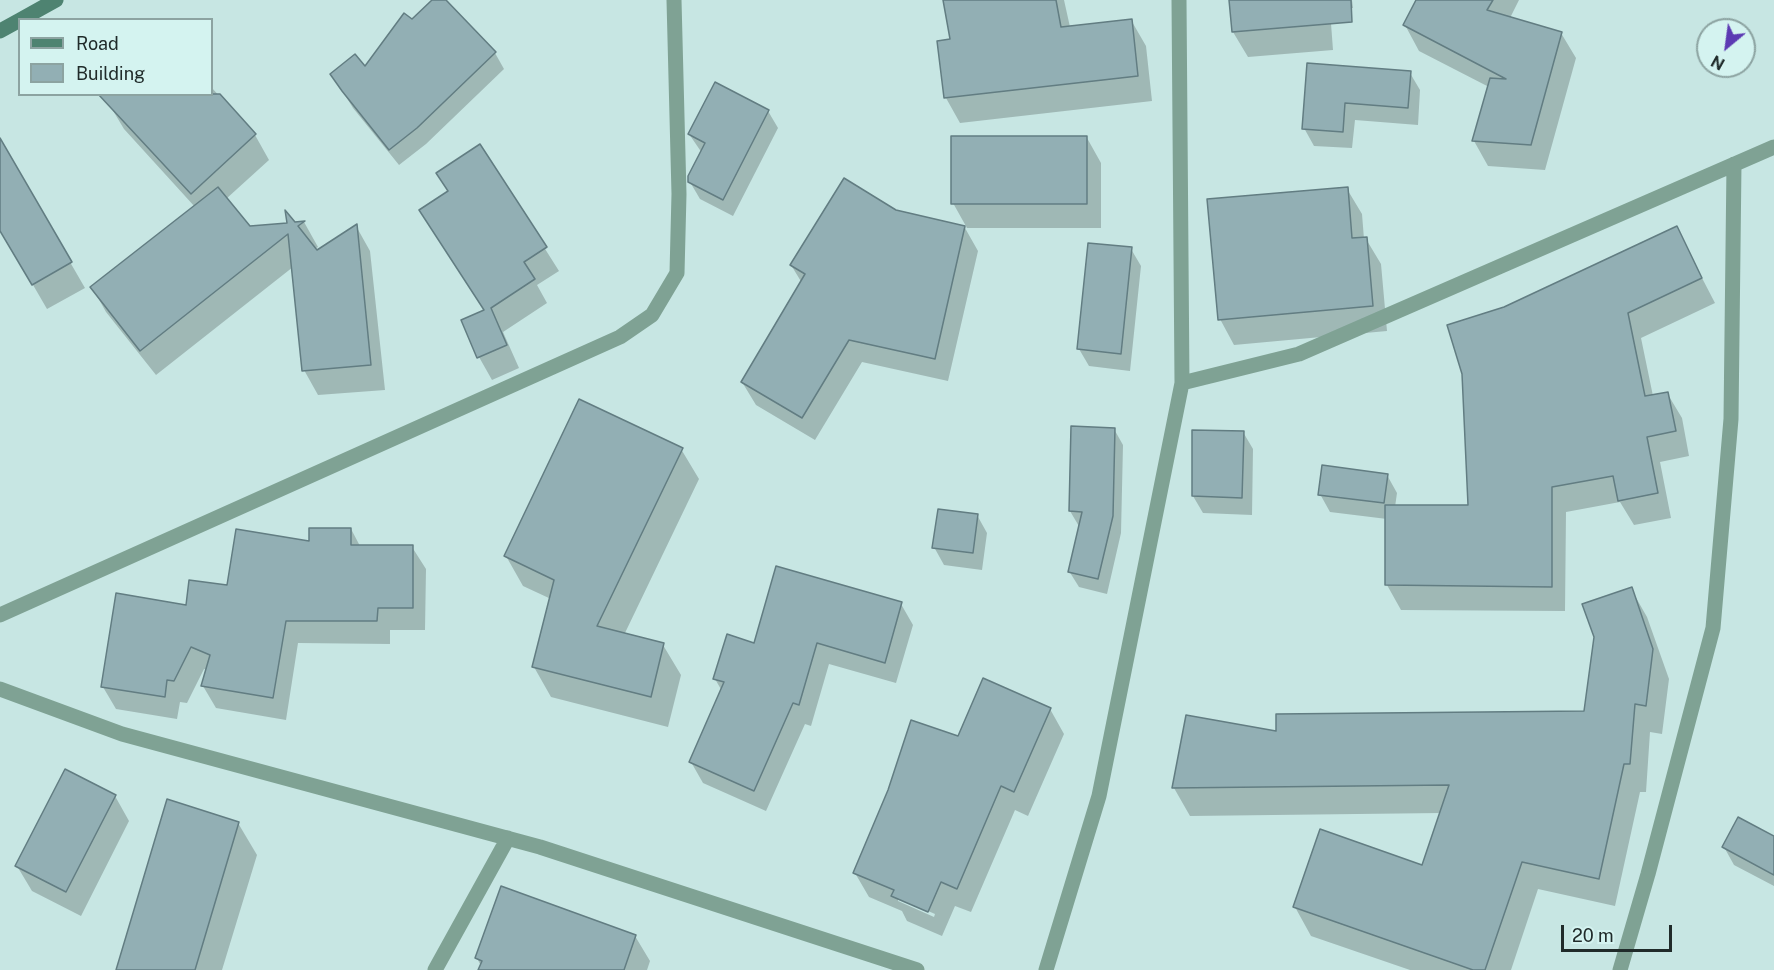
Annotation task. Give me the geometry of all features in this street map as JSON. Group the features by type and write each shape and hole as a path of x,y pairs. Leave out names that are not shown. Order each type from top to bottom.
{"street":[{"path":"24,18 56,0"},
{"path":"0,615 620,337 652,315 676,273 679,194 674,0"},
{"path":"1046,970 1099,796 1182,383 1179,0"},
{"path":"0,31 18,21"},
{"path":"1182,383 1299,354 1774,147"},
{"path":"1620,970 1648,874 1713,628 1731,419 1734,164"},
{"path":"0,689 122,734 540,846 916,970"},
{"path":"435,970 508,838"}],"building":[{"path":"432,0 446,0 496,52 417,128 389,150 330,74 355,54 365,66 404,13 412,19"},
{"path":"943,0 1056,0 1061,27 1132,19 1138,76 944,98 937,41 950,39"},
{"path":"1229,0 1351,0 1352,22 1232,32"},
{"path":"1416,0 1493,0 1487,10 1562,32 1531,145 1472,141 1490,78 1506,79 1403,25"},
{"path":"1307,63 1411,71 1408,108 1345,103 1343,132 1302,129"},
{"path":"715,82 769,110 723,200 688,182 688,176 705,143 688,134"},
{"path":"213,94 220,94 256,134 191,194 100,96 213,96"},
{"path":"951,136 1087,136 1087,204 951,204"},
{"path":"0,138 72,262 32,285 0,231"},
{"path":"480,144 547,247 524,262 535,279 491,308 507,345 477,358 461,320 484,310 419,210 448,191 436,173"},
{"path":"844,178 896,210 965,226 935,359 849,340 802,418 741,382 805,274 790,265"},
{"path":"218,187 250,226 287,223 285,210 295,222 305,221 298,226 317,250 357,224 371,365 302,371 288,234 140,351 90,287"},
{"path":"1348,187 1352,238 1367,237 1373,306 1218,320 1207,199"},
{"path":"1677,226 1702,278 1628,313 1645,396 1668,392 1676,431 1647,437 1658,493 1618,501 1613,476 1552,487 1552,587 1385,585 1385,505 1468,505 1462,374 1447,325 1504,307"},
{"path":"1088,243 1132,247 1121,354 1077,349"},
{"path":"579,399 683,448 597,626 664,643 651,697 532,667 554,580 504,556"},
{"path":"1071,426 1115,428 1113,516 1098,579 1068,572 1082,512 1069,511"},
{"path":"1192,430 1244,431 1242,498 1192,496"},
{"path":"1322,465 1388,474 1384,503 1318,495"},
{"path":"938,509 978,514 973,553 932,548"},
{"path":"309,528 351,528 351,545 413,545 413,608 378,608 377,621 286,621 273,698 201,686 210,655 191,647 174,681 167,680 165,697 101,687 116,593 186,605 189,580 227,585 236,529 309,541"},
{"path":"776,566 902,602 885,663 817,643 799,705 793,703 754,791 689,762 724,682 713,679 727,634 754,643"},
{"path":"1632,587 1653,649 1646,706 1635,704 1630,764 1624,764 1599,879 1522,862 1485,970 1473,970 1293,907 1320,829 1422,865 1449,785 1172,788 1186,715 1276,731 1276,714 1584,711 1594,637 1582,604"},
{"path":"983,678 1051,708 1014,792 1001,786 957,889 941,882 928,912 891,896 894,890 853,873 888,790 911,720 958,736"},
{"path":"65,769 116,795 66,892 15,866"},
{"path":"167,799 239,822 195,970 116,970"},
{"path":"1738,817 1774,836 1774,875 1722,847"},
{"path":"501,886 636,935 624,970 478,970 482,961 475,958"}]}
